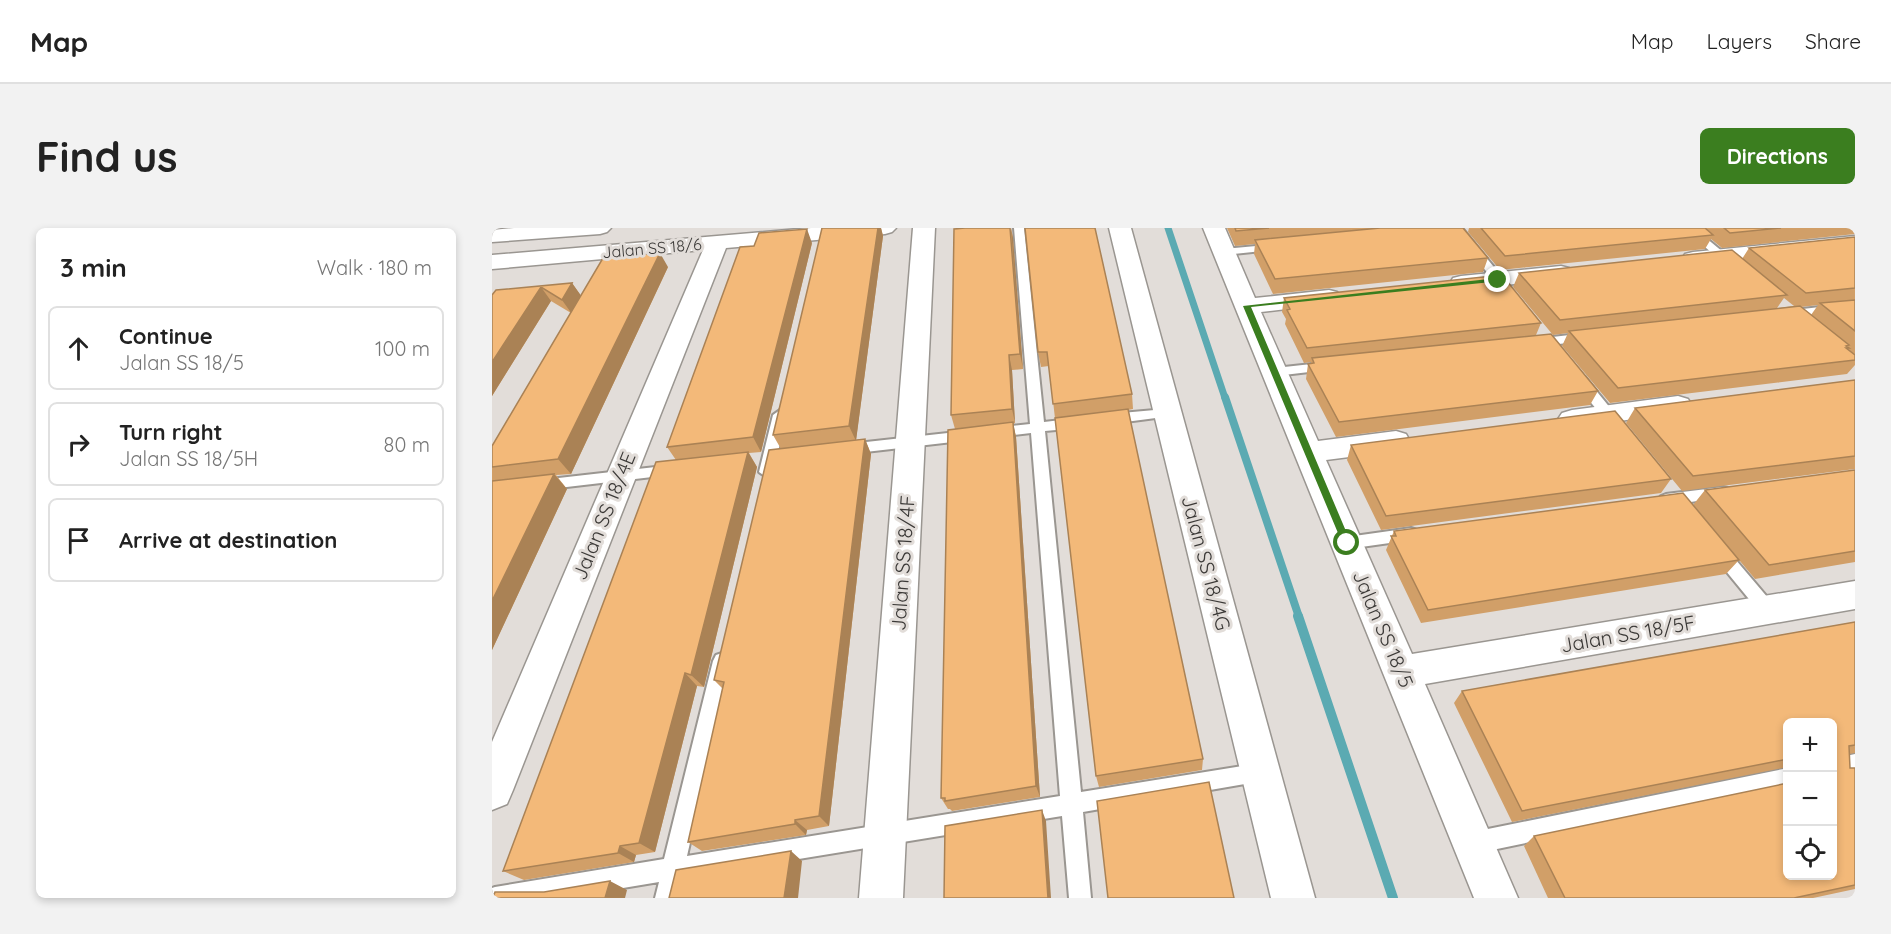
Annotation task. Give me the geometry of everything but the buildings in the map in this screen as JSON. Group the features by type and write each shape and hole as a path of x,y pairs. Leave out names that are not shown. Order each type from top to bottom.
{"street":[{"path":"492,236 600,228"},
{"name":"Jalan SS 18/6","path":"492,262 613,257 717,243 885,228"},
{"name":"Jalan SS 18/4F","path":"881,898 924,228"},
{"name":"Jalan SS 18/4G","path":"1120,228 1293,898"},
{"name":"Jalan SS 18/5","path":"1219,240 1496,898"},
{"path":"1675,261 1855,242"},
{"name":"Jalan SS 18/4E","path":"492,790 717,243"},
{"path":"1441,285 1581,271"},
{"path":"1247,306 1350,295"},
{"path":"1550,422 1615,423 1702,402"},
{"path":"1308,452 1424,437"},
{"name":"Jalan SS 18/5F","path":"1400,672 1855,595"}],"lane":[{"path":"1019,228 1080,898"},
{"path":"1688,228 1740,271"},
{"path":"1458,229 1513,297"},
{"path":"817,256 822,234"},
{"path":"1219,240 1294,245"},
{"path":"1776,300 1811,329"},
{"path":"1770,317 1855,307"},
{"path":"1534,324 1553,346"},
{"path":"1525,344 1553,346 1596,336"},
{"path":"1275,372 1346,364"},
{"path":"1571,369 1615,423"},
{"path":"761,493 783,402"},
{"path":"828,452 1166,412"},
{"path":"527,486 690,468"},
{"path":"1663,482 1691,516"},
{"path":"1653,502 1736,490"},
{"path":"1347,543 1429,532"},
{"path":"1712,541 1768,610"},
{"path":"666,898 726,641"},
{"path":"1837,768 1855,764"},
{"path":"495,898 1261,773"},
{"path":"1473,843 1783,779"}],"waterway":[{"path":"1168,228 1225,398"},
{"path":"1225,397 1299,617"},
{"path":"1298,616 1393,898"}],"route":[{"path":"1347,543 1247,306 1498,280"}]}
